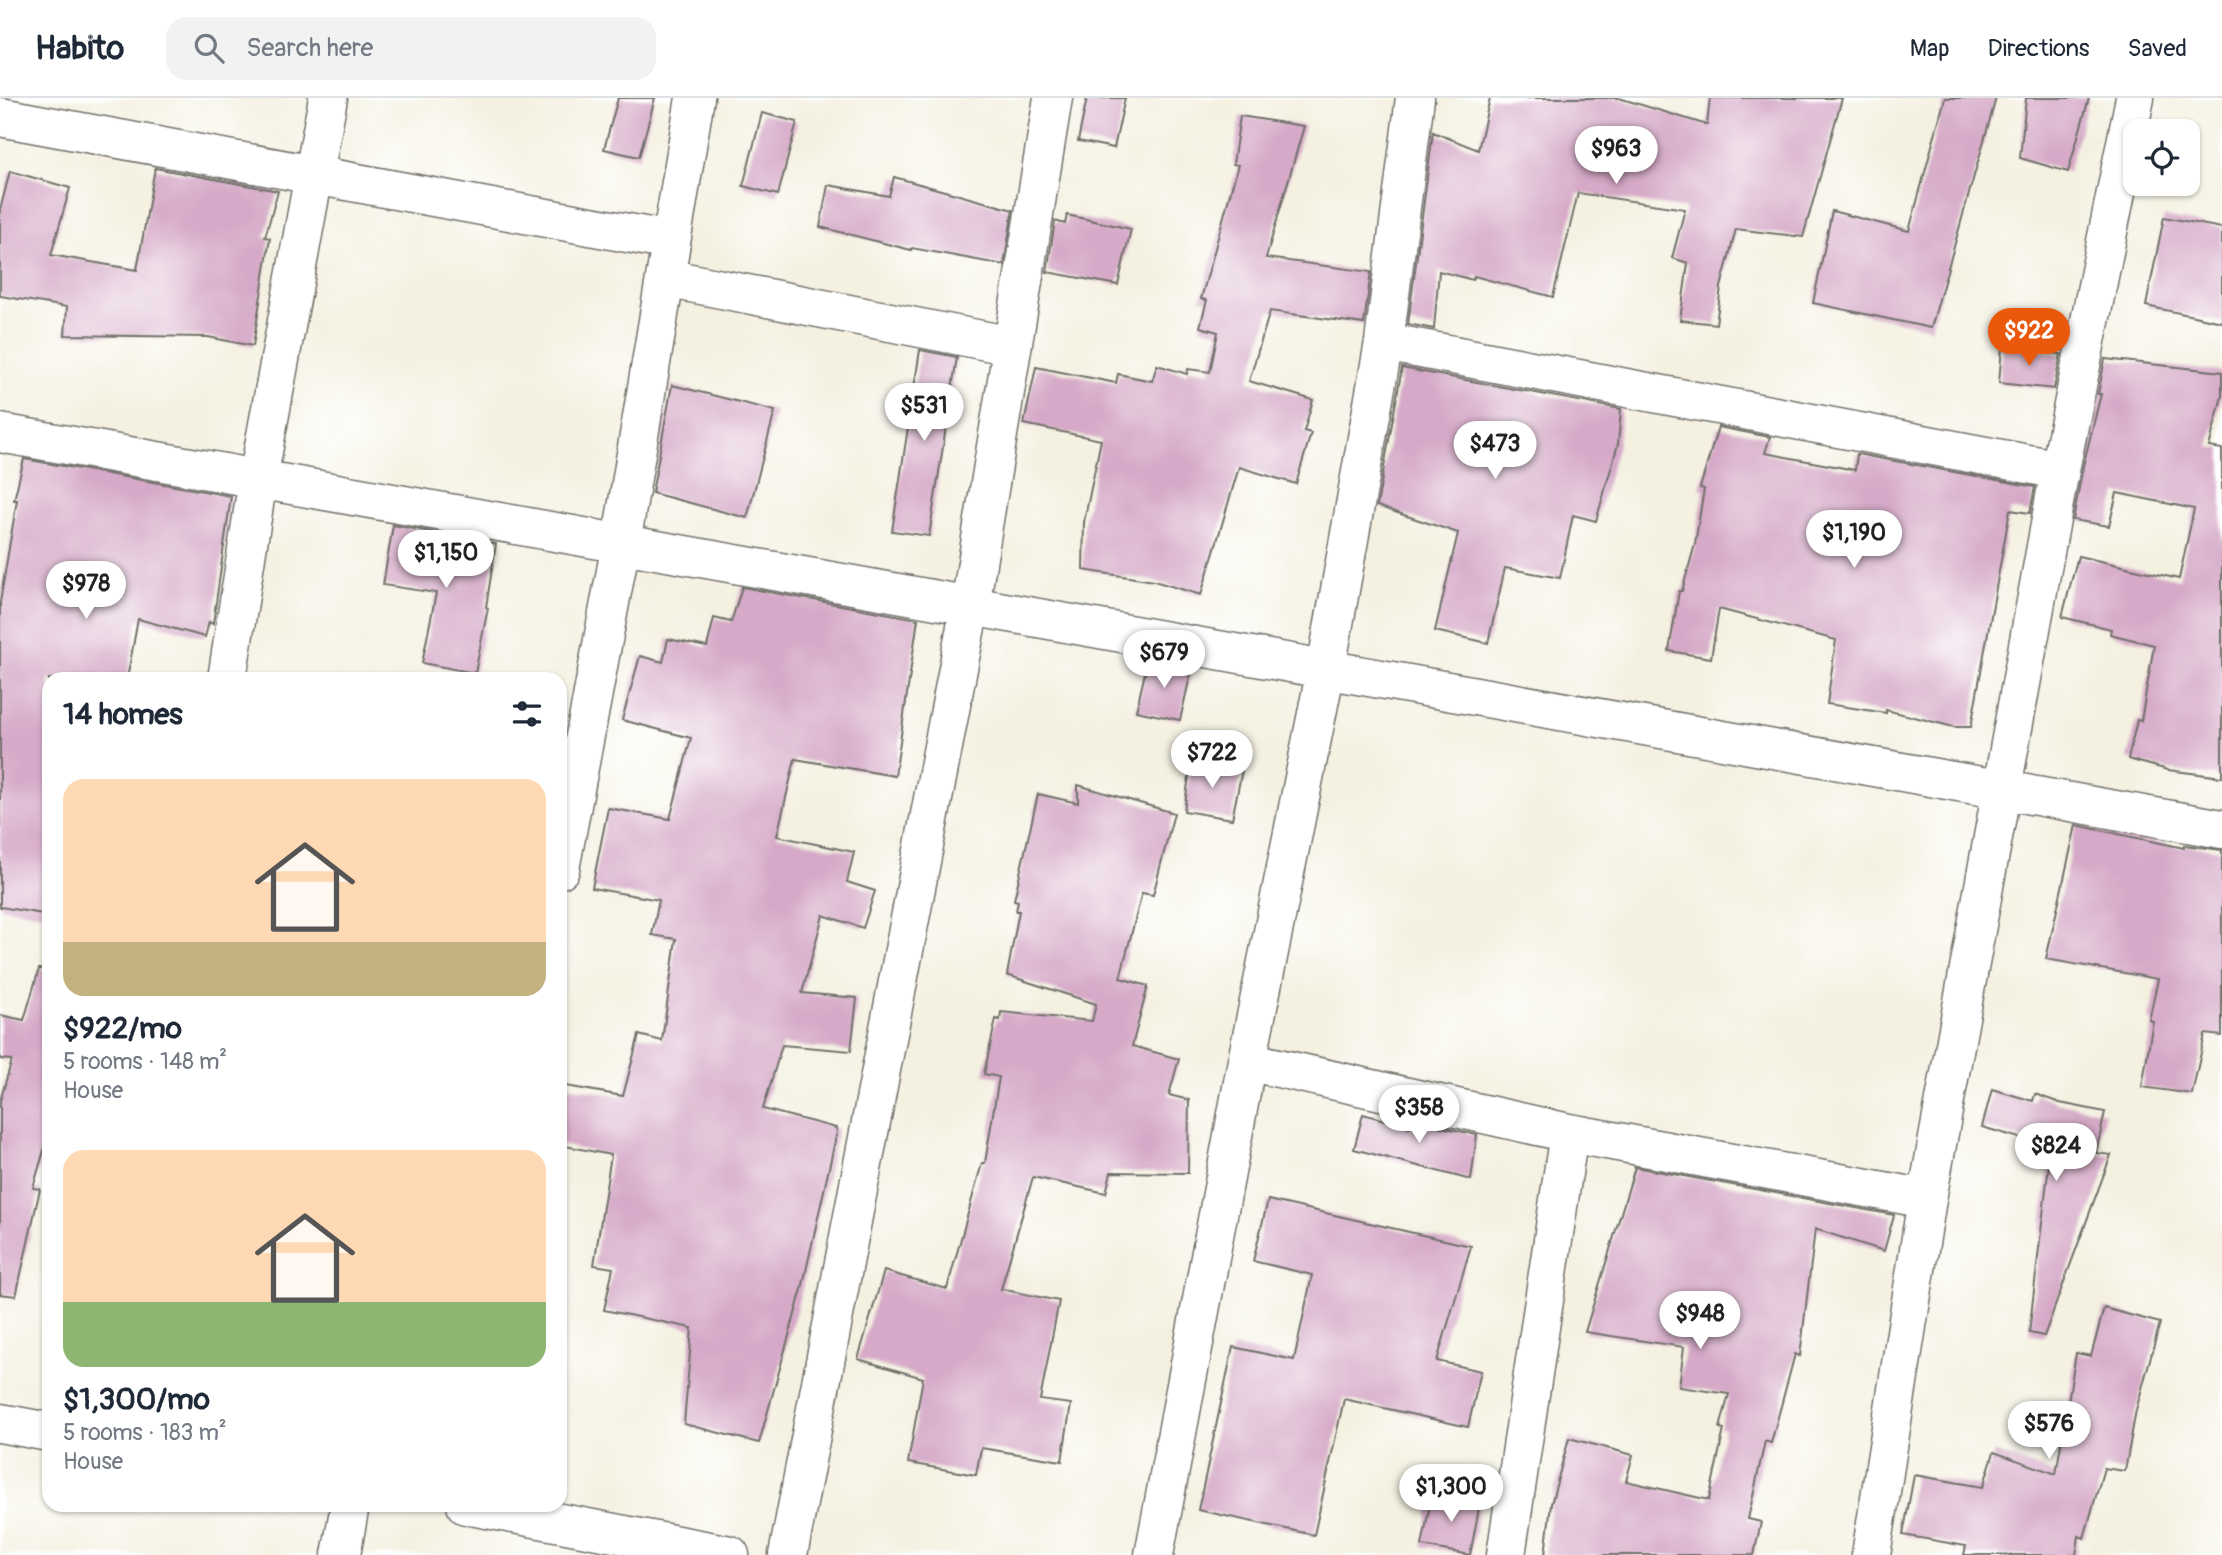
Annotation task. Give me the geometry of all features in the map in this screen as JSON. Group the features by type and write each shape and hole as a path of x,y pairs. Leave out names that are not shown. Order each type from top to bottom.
{"street":[{"path":"229,672 258,479 328,98"},
{"path":"567,832 621,544 695,98"},
{"path":"788,1555 970,606 1053,98"},
{"path":"1154,1555 1247,1061 1326,669 1384,342 1415,98"},
{"path":"1871,1555 1927,1199 2060,470 2135,98"},
{"path":"0,117 314,176 668,260 1012,346"},
{"path":"1384,342 2060,470"},
{"path":"0,433 2222,829"},
{"path":"1247,1061 1569,1133 1927,1199"},
{"path":"1506,1555 1569,1133"},
{"path":"0,1423 42,1431"},
{"path":"341,1555 349,1512"},
{"path":"502,1512 717,1554"}],"building":[{"path":"618,98 655,98 639,157 604,149"},
{"path":"1087,98 1125,98 1114,148 1078,141"},
{"path":"1490,98 1619,98 1707,125 1710,98 1842,98 1803,237 1736,229 1721,287 1716,324 1680,320 1688,263 1672,258 1685,209 1578,193 1553,297 1474,276 1473,280 1439,271 1434,329 1408,324 1433,132 1478,150"},
{"path":"1945,98 1996,98 1931,328 1813,303 1832,211 1909,231"},
{"path":"2026,98 2089,98 2068,172 2020,158"},
{"path":"762,113 797,122 778,195 743,186"},
{"path":"1240,116 1304,126 1266,258 1371,272 1364,324 1270,311 1249,381 1313,400 1304,431 1311,433 1296,484 1239,467 1201,595 1154,581 1083,570 1084,522 1101,440 1024,424 1036,367 1116,383 1118,374 1152,381 1157,365 1187,374 1188,369 1210,372 1218,332 1200,327 1207,300 1201,299 1238,165 1233,164"},
{"path":"155,168 278,191 265,237 270,238 253,346 208,337 65,335 67,307 0,296 0,210 10,171 70,188 51,255 137,270"},
{"path":"894,177 1013,210 1004,265 912,248 911,250 820,227 828,185 889,196"},
{"path":"1067,215 1131,229 1118,285 1047,272 1055,221 1065,224"},
{"path":"2164,217 2222,228 2222,322 2146,306"},
{"path":"2002,347 2061,354 2054,389 1999,383"},
{"path":"920,350 957,357 929,536 892,531"},
{"path":"2105,359 2222,372 2222,396 2209,447 2222,449 2222,777 2168,770 2128,759 2137,720 2141,721 2154,645 2110,634 2111,629 2062,617 2078,556 2179,579 2194,509 2117,493 2109,526 2073,520 2101,394 2098,394"},
{"path":"1402,368 1621,409 1618,444 1596,521 1573,515 1560,578 1505,568 1488,643 1435,631 1458,533 1377,506"},
{"path":"672,385 775,411 747,518 652,493"},
{"path":"1718,427 1770,437 1765,453 1855,470 1857,454 2035,487 2030,513 2010,510 1971,727 1954,727 1886,710 1886,713 1827,704 1836,640 1719,609 1711,658 1669,651 1679,591 1682,591 1695,544 1704,489 1700,488"},
{"path":"24,459 231,496 213,624 209,622 205,637 138,619 128,672 42,672 42,914 0,907 0,602 17,500 14,500"},
{"path":"393,525 496,544 486,607 488,608 475,672 422,663 436,593 383,585"},
{"path":"742,587 918,619 895,776 795,759 777,836 854,852 847,882 875,891 863,928 823,915 802,993 857,998 851,1051 782,1045 763,1109 836,1128 837,1132 802,1289 759,1443 684,1424 692,1328 604,1310 613,1268 594,1265 611,1155 567,1146 567,1086 623,1096 639,1035 662,1041 676,939 652,935 659,900 592,888 608,808 670,819 691,738 622,720 640,656 663,662 668,639 707,647 714,618 731,622"},
{"path":"1148,660 1192,668 1180,720 1136,711"},
{"path":"1191,762 1242,770 1232,819 1184,811"},
{"path":"1078,785 1174,813 1153,895 1142,893 1120,978 1148,986 1132,1046 1179,1059 1169,1095 1189,1100 1188,1173 1111,1172 1106,1193 1033,1177 1001,1289 1059,1301 1040,1400 1071,1404 1062,1461 981,1448 976,1475 908,1463 923,1378 858,1359 884,1271 947,1289 982,1163 985,1163 999,1077 984,1074 996,1019 1000,1020 1001,1012 1092,1021 1096,1004 1007,975 1019,911 1016,911 1018,901 1014,900 1038,794 1078,803"},
{"path":"2076,825 2184,848 2184,845 2222,850 2222,1036 2205,1034 2192,1094 2142,1087 2153,1021 2149,1020 2158,979 2046,959"},
{"path":"39,969 42,969 42,1157 33,1188 40,1189 16,1296 0,1294 0,1101 12,1060 0,1059 0,1015 24,1020"},
{"path":"1992,1089 2033,1101 2035,1094 2060,1103 2105,1112 2096,1153 2111,1155 2044,1336 2029,1333 2051,1147 1982,1127"},
{"path":"1363,1114 1409,1127 1411,1120 1477,1135 1471,1180 1354,1149"},
{"path":"1635,1167 1894,1215 1884,1251 1815,1229 1800,1356 1795,1354 1771,1443 1765,1441 1748,1519 1761,1522 1754,1555 1545,1555 1551,1504 1569,1438 1633,1455 1626,1481 1709,1500 1724,1429 1720,1428 1729,1394 1679,1387 1684,1347 1585,1332"},
{"path":"1268,1200 1471,1246 1437,1361 1481,1371 1468,1427 1344,1399 1314,1535 1198,1510 1233,1347 1294,1360 1312,1275 1253,1261"},
{"path":"2104,1308 2160,1323 2136,1410 2125,1471 2104,1468 2084,1538 2079,1536 2076,1555 1964,1555 1966,1546 1903,1535 1914,1475 1983,1487 1994,1452 2056,1474 2076,1353 2091,1356"},
{"path":"1432,1494 1480,1503 1470,1555 1422,1546"}]}
